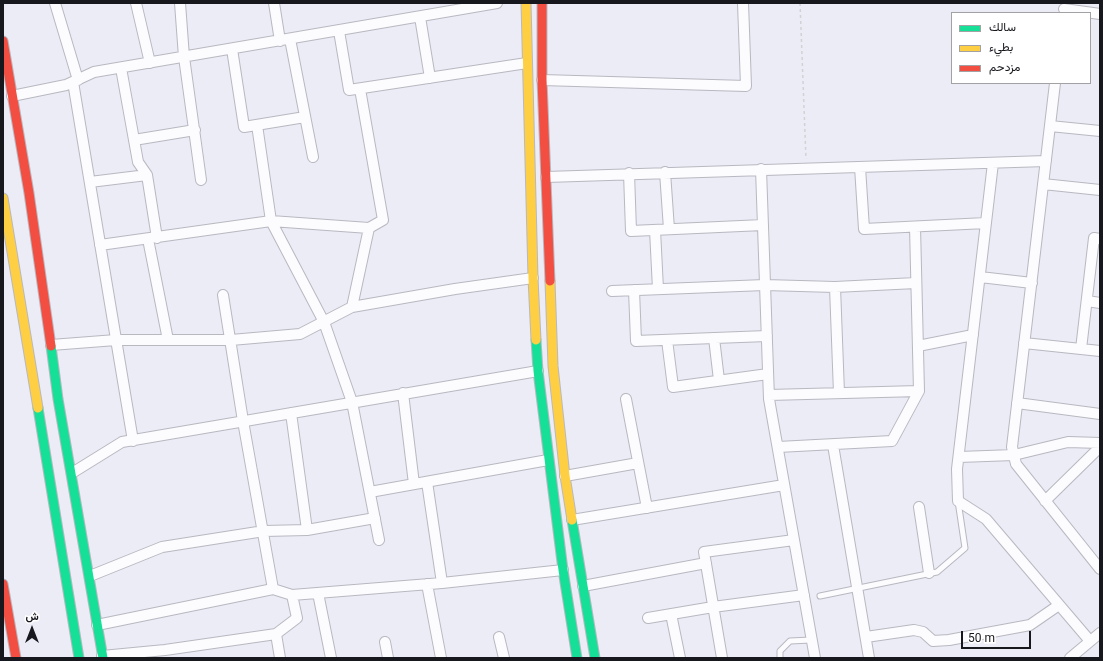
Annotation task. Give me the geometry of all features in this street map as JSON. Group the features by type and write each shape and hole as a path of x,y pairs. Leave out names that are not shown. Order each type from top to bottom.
{"street":[{"path":"55,3 76,81 100,245 133,440"},
{"path":"180,3 184,57 202,180"},
{"path":"274,3 305,117 313,157"},
{"path":"12,96 66,85 94,72 497,3"},
{"path":"526,3 533,278 538,371 562,570 577,658"},
{"path":"542,3 542,80 553,366 564,476 595,658"},
{"path":"542,80 746,86 743,3"},
{"path":"139,4 150,63"},
{"path":"1064,8 1088,12"},
{"path":"420,17 430,78"},
{"path":"339,31 349,90 527,63"},
{"path":"3,41 29,193 51,345 90,576 102,657 166,654 276,634 297,618 292,595"},
{"path":"232,49 244,127 305,117"},
{"path":"121,68 138,162 147,175 153,238 168,340"},
{"path":"1056,84 1012,447 1016,464 1100,569"},
{"path":"100,245 271,221 368,228 383,220 360,89"},
{"path":"257,125 271,221 324,322 352,402 379,540"},
{"path":"1050,126 1100,131"},
{"path":"134,140 194,130"},
{"path":"546,177 629,173 1046,161"},
{"path":"993,163 959,457 958,501 986,519 1090,641"},
{"path":"860,167 864,229 986,223"},
{"path":"760,169 769,395 815,658"},
{"path":"665,172 669,230"},
{"path":"629,173 630,231 763,226"},
{"path":"90,182 147,175"},
{"path":"1043,184 1100,190"},
{"path":"3,198 79,658"},
{"path":"778,447 892,441 919,391 915,227"},
{"path":"352,307 368,228"},
{"path":"656,230 658,289"},
{"path":"1081,349 1094,238 1100,239"},
{"path":"980,277 1032,282"},
{"path":"51,345 116,340 231,340 300,334 352,307 455,289 533,278"},
{"path":"612,291 765,285 835,287 916,283"},
{"path":"835,287 839,393"},
{"path":"634,290 636,341 767,336"},
{"path":"223,295 231,340 242,421 264,531 273,589"},
{"path":"1087,301 1100,303"},
{"path":"918,346 973,335"},
{"path":"714,338 720,380"},
{"path":"667,340 673,387 768,374"},
{"path":"1024,343 1100,351"},
{"path":"72,473 122,442 538,371"},
{"path":"769,395 919,391"},
{"path":"403,393 414,484"},
{"path":"626,399 647,508"},
{"path":"1017,404 1100,414"},
{"path":"291,413 307,530"},
{"path":"959,457 1014,455 1068,442 1100,443"},
{"path":"833,445 869,658"},
{"path":"1045,501 1100,447"},
{"path":"370,492 548,460"},
{"path":"564,476 638,464"},
{"path":"427,482 442,583"},
{"path":"572,520 784,485"},
{"path":"919,507 929,573"},
{"path":"90,576 162,547 264,531 307,530 375,518"},
{"path":"722,658 704,552 794,540"},
{"path":"582,586 706,564"},
{"path":"97,625 273,589 292,595 442,583 562,570"},
{"path":"3,584 16,658"},
{"path":"427,584 441,658"},
{"path":"318,593 331,658"},
{"path":"648,618 713,607 804,595"},
{"path":"866,637 914,630 923,632 933,641 949,640 1030,625 1059,605"},
{"path":"671,614 680,658"},
{"path":"1070,658 1100,633"},
{"path":"276,634 280,658"},
{"path":"499,637 504,658"},
{"path":"385,642 388,658"}],"lane":[{"path":"820,596 857,587 937,572 965,548 958,501"},
{"path":"780,658 780,651 790,641 812,640"}],"path":[{"path":"800,3 807,168"}],"traffic: fast":[{"path":"536,340 538,371 563,570 577,658"},
{"path":"51,346 58,399 103,658"},
{"path":"38,408 79,658"},
{"path":"572,520 595,658"}],"traffic: slow":[{"path":"526,3 536,340"},
{"path":"3,198 38,408"},
{"path":"550,281 553,366 565,476 572,520"}],"traffic: jam":[{"path":"542,3 542,80 550,281"},
{"path":"3,41 29,193 51,346"},
{"path":"3,584 16,658"}]}
